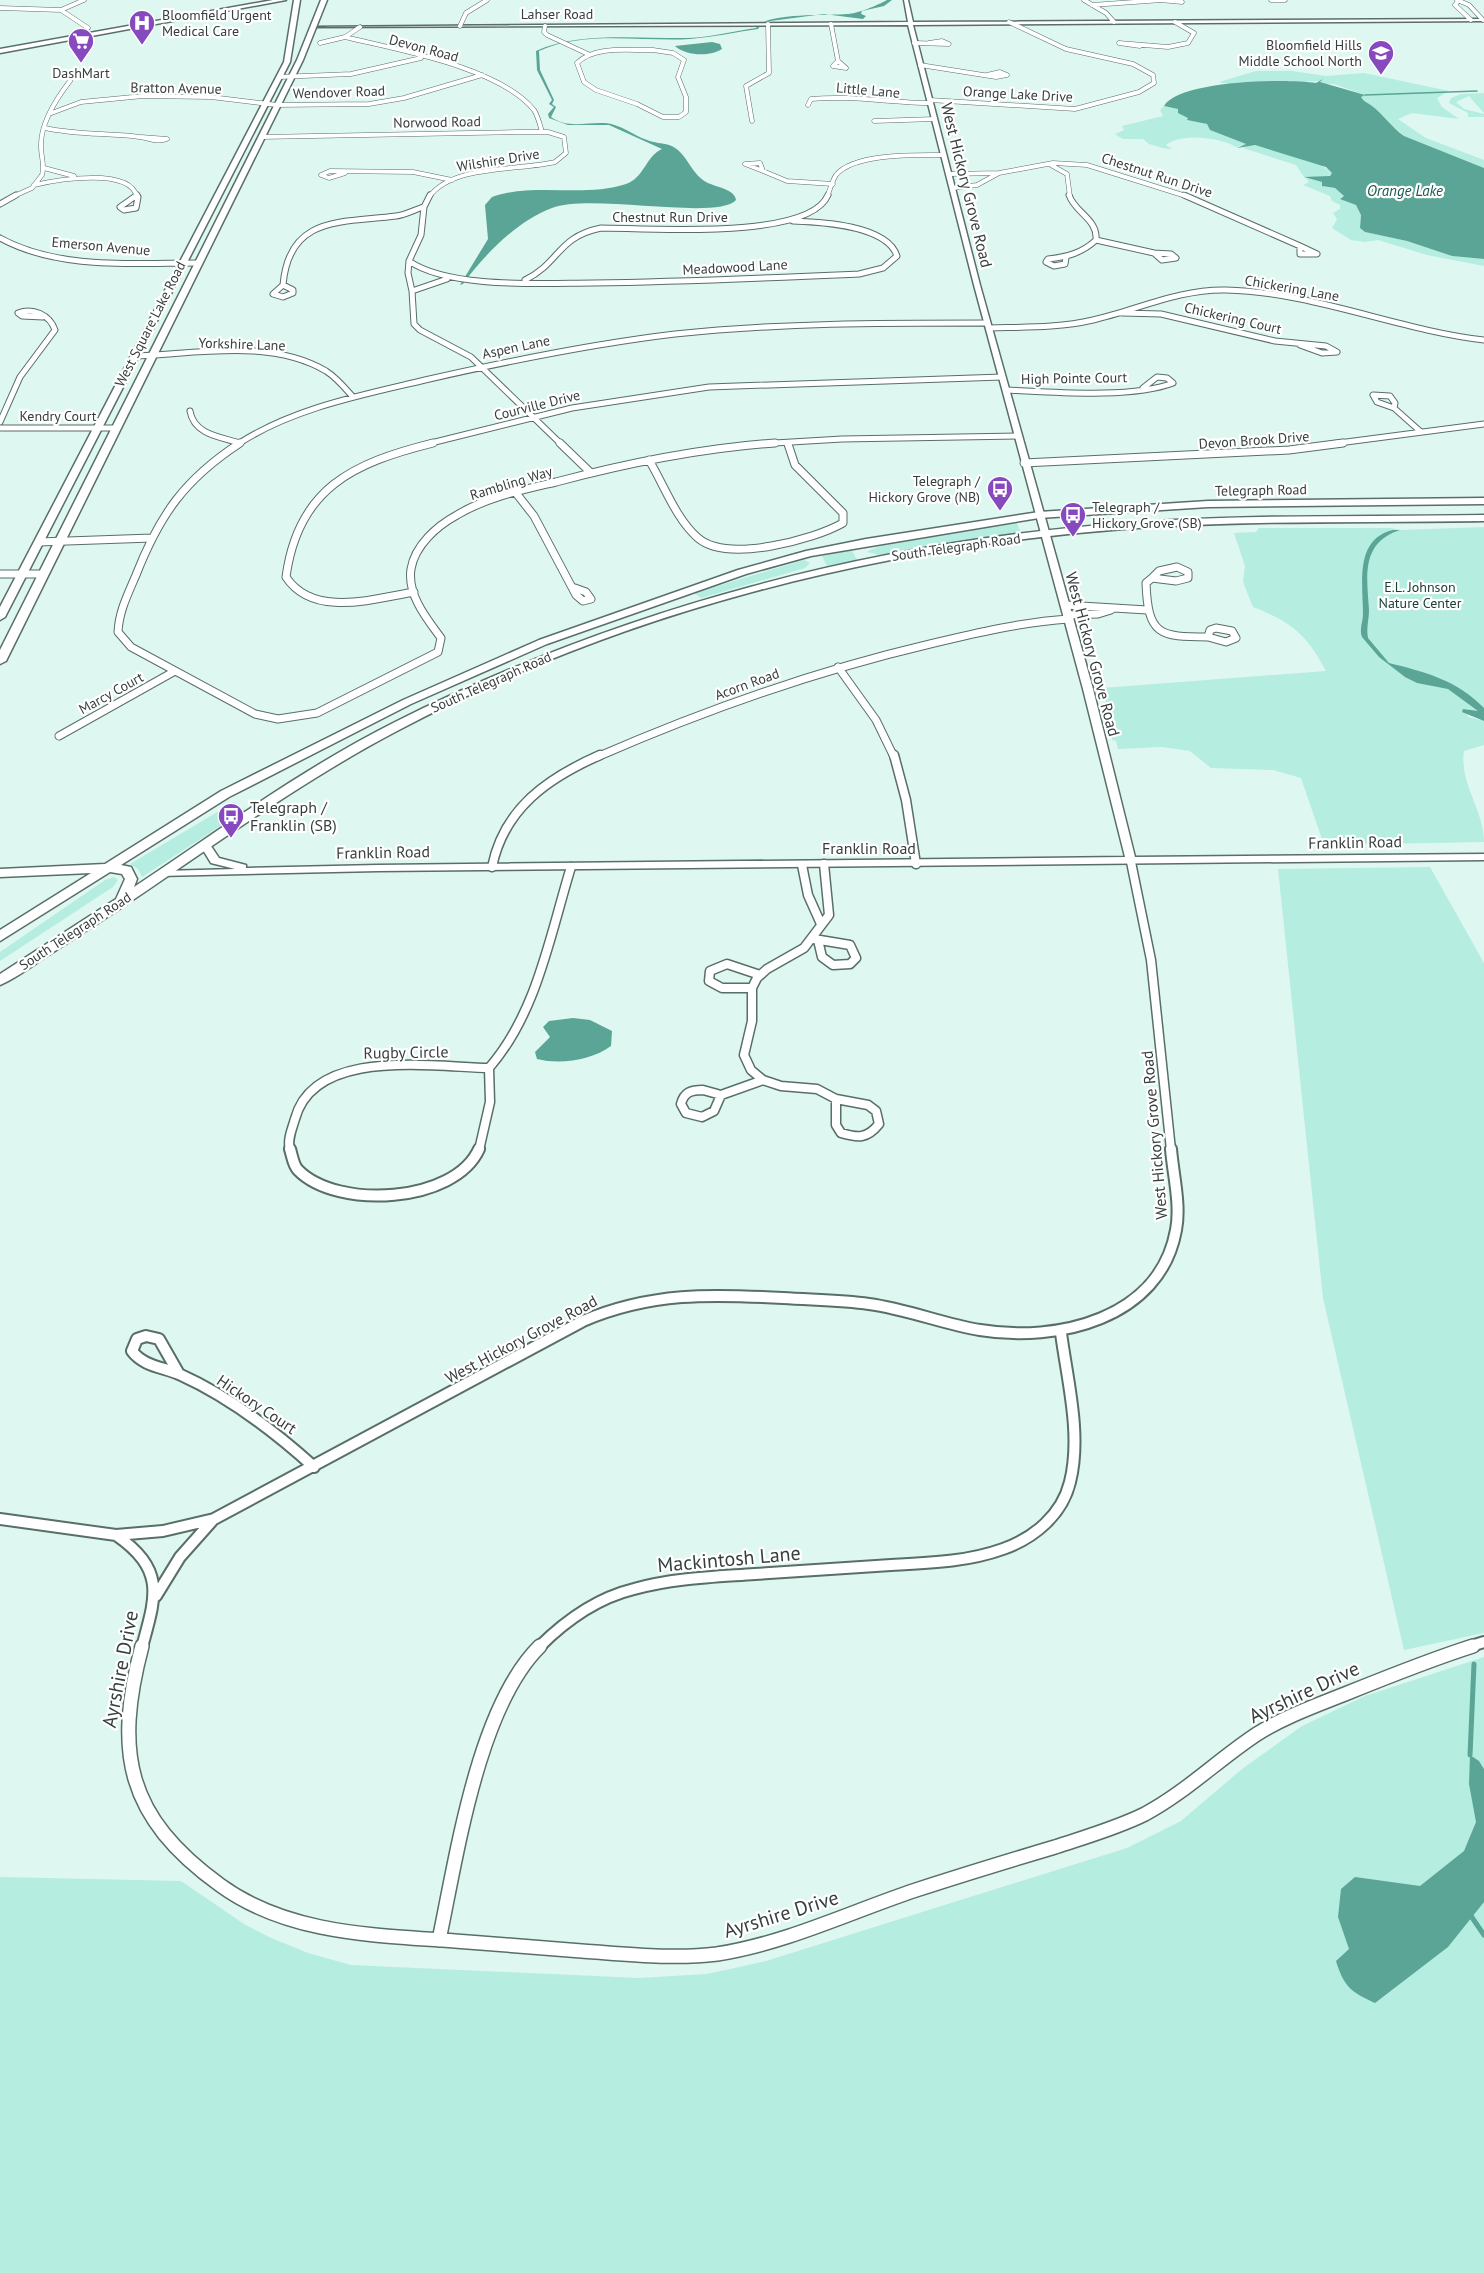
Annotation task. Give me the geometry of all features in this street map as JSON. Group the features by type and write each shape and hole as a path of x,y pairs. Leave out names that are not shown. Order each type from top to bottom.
{"main road":[{"path":"0,44 246,0"},
{"path":"221,11 212,9 259,0"},
{"path":"0,51 283,0"},
{"name":"West Square Lake Road","path":"0,617 279,77 291,52 299,27 297,0"},
{"name":"West Square Lake Road","path":"0,661 292,77 324,0"},
{"path":"125,28 182,15 176,13"},
{"path":"299,27 313,27"},
{"path":"26,46 21,44 88,28"},
{"name":"Telegraph Road","path":"1039,515 1154,506 1484,501"},
{"path":"1338,502 1332,511 1347,520"},
{"path":"1293,503 1303,512 1297,520"},
{"name":"South Telegraph Road","path":"0,936 240,786 407,702 496,662 597,622 703,584 810,553 1039,515"},
{"name":"Telegraph Road","path":"1045,534 1166,524 1484,518"},
{"name":"South Telegraph Road","path":"0,980 355,749 514,671 677,610 736,591 873,560 1045,534"},
{"path":"866,542 862,552 873,560"},
{"path":"810,553 821,564 815,572"},
{"path":"0,873 108,868 126,870 130,873 131,879 122,900"}],"street":[{"path":"0,8 61,10 84,0"},
{"path":"460,26 470,10 487,0"},
{"name":"West Hickory Grove Road","path":"0,1519 116,1535 163,1531 214,1519 583,1321 618,1306 649,1298 694,1294 866,1304 985,1331 1017,1334 1061,1333 1110,1315 1137,1298 1159,1275 1174,1246 1177,1230 1177,1205 1151,960 1142,903 1067,613 1024,464 914,43 906,0"},
{"path":"1084,0 1106,13 1113,22"},
{"path":"1092,5 1161,0 1177,4 1182,2 1179,0"},
{"path":"1271,0 1279,2 1285,0"},
{"path":"1471,20 1455,5 1457,0 1469,5 1484,20"},
{"path":"61,10 88,28"},
{"name":"Lahser Road","path":"313,27 1484,20"},
{"name":"Orange Lake Drive","path":"930,101 1075,109 1144,90 1154,82 1153,75 1143,68 1066,49 1009,22"},
{"path":"1140,46 1168,47 1188,43 1194,33 1175,22"},
{"path":"752,120 746,86 769,73 765,24"},
{"path":"831,24 838,61"},
{"path":"545,26 545,34 588,54 653,50 680,56 685,62 678,80 686,97 686,114 679,117 663,117 589,87 582,80 577,63 588,54"},
{"path":"554,26 554,37"},
{"name":"Devon Road","path":"320,43 345,37 360,27"},
{"name":"Devon Road","path":"345,37 497,81 527,103 540,120 542,132"},
{"path":"914,43 929,43"},
{"path":"279,77 357,75 390,69 421,58"},
{"path":"920,65 987,75"},
{"name":"Wendover Road","path":"265,103 354,105 389,101 482,75"},
{"path":"0,204 34,185 40,178 44,168 42,140 49,114 70,81"},
{"name":"Bratton Avenue","path":"55,103 129,97 190,96 265,103"},
{"name":"Little Lane","path":"808,105 810,99 821,97 894,104 930,101"},
{"name":"Bratton Avenue","path":"49,114 86,101"},
{"path":"867,120 874,123 935,119"},
{"path":"45,128 74,135"},
{"name":"Norwood Road","path":"261,137 542,132"},
{"name":"Wilshire Drive","path":"423,207 434,192 452,180 481,172 544,165 564,157 565,138 558,134 542,132"},
{"path":"42,140 74,135 162,137 167,139 157,141 141,137"},
{"name":"Chestnut Run Drive","path":"514,283 550,273 551,258 574,234 585,230 601,228 713,230 793,220 821,209 828,198 836,176 844,169 891,158 944,157"},
{"path":"1045,163 1067,174 1097,167"},
{"name":"Chestnut Run Drive","path":"950,174 999,173 1045,163 1076,163 1097,167 1199,200 1300,246"},
{"path":"44,168 123,184 134,190 138,197"},
{"path":"345,173 410,170 452,180"},
{"path":"763,171 787,181 833,184"},
{"name":"Chestnut Run Drive","path":"953,188 977,185 999,173"},
{"path":"1067,174 1071,201 1095,226 1096,240"},
{"path":"34,185 85,177"},
{"path":"399,216 423,207 421,235 407,270 412,291 412,318 416,327 461,350 482,366 591,473"},
{"path":"283,285 285,263 298,240 306,233 347,219 399,216 410,218"},
{"path":"827,216 834,223"},
{"path":"417,220 423,223"},
{"name":"Meadowood Lane","path":"452,278 514,283 699,282 852,275 879,270 896,259 896,250 884,240 834,223 793,220"},
{"path":"1096,240 1154,253"},
{"path":"1066,258 1083,250 1096,240"},
{"name":"Emerson Avenue","path":"2,241 29,250 75,258 198,263"},
{"path":"409,261 428,272 452,278"},
{"path":"550,273 570,282"},
{"path":"412,291 432,282 452,278"},
{"name":"Chickering Lane","path":"988,325 1070,324 1117,313 1169,295 1202,290 1256,292 1319,304 1416,331 1484,340"},
{"name":"Chickering Court","path":"1145,303 1161,314"},
{"name":"Chickering Court","path":"1117,313 1161,314 1300,345 1322,353 1337,352 1326,346 1300,345"},
{"path":"0,422 20,378 55,330 53,324 43,317"},
{"name":"Aspen Lane","path":"152,538 164,513 181,490 203,468 240,442 288,419 353,397 550,352 692,333 863,325 988,325"},
{"name":"Yorkshire Lane","path":"136,354 255,353 296,358 329,373 353,397"},
{"name":"Courville Drive","path":"414,592 340,602 312,599 294,590 288,582 286,569 306,511 331,485 374,460 403,450 595,403 716,386 1002,377"},
{"name":"High Pointe Court","path":"1006,390 1143,388 1170,386 1173,383 1167,378 1157,377 1143,388"},
{"path":"1394,408 1421,432"},
{"path":"190,411 190,419 199,429 240,442"},
{"name":"Devon Brook Drive","path":"1024,464 1271,452 1484,424"},
{"name":"Kendry Court","path":"0,428 115,428"},
{"name":"Rambling Way","path":"152,538 119,615 117,628 126,643 261,716 290,719 317,713 438,652 442,644 441,638 426,618 414,592 411,576 413,561 429,536 443,524 469,508 591,473 649,460 736,446 1018,436"},
{"path":"649,460 699,539 717,547 740,550 831,530 843,523 843,513 795,465 788,444"},
{"path":"516,493 534,516 560,567 575,588"},
{"path":"40,539 91,542 105,538 152,538"},
{"path":"1152,578 1181,581 1189,575 1185,570 1172,567 1159,571 1146,583 1144,590 1147,610 1153,624 1163,633 1180,638 1208,638"},
{"path":"0,574 42,574"},
{"name":"Acorn Road","path":"492,867 498,839 505,824 533,794 559,775 666,727 764,690 838,667 1067,613 1098,614 1111,610 1147,610"},
{"path":"838,667 874,717 894,757 905,797 916,864"},
{"name":"Marcy Court","path":"59,736 175,671"},
{"name":"Franklin Road","path":"206,845 215,861 255,870"},
{"name":"Franklin Road","path":"163,874 255,870 1484,857"},
{"path":"824,864 830,906 829,915 821,924 816,939 760,975 752,988 752,1021 744,1055 751,1070 763,1080 781,1086 817,1089 836,1099 861,1102 873,1108 879,1120 875,1131 858,1138 841,1133 836,1125 836,1099"},
{"path":"802,865 808,895 821,924"},
{"path":"489,1068 504,1053 524,1014 571,867"},
{"path":"816,939 850,945 856,953 856,958 850,964 833,965 822,957 816,939"},
{"path":"752,988 717,987 709,981 710,971 727,964 760,975"},
{"name":"Rugby Circle","path":"371,1066 489,1068 491,1092 480,1148 467,1168 445,1182 416,1193 378,1195 348,1193 307,1181 292,1163 288,1137 294,1117 309,1093 329,1078 357,1067 371,1066"},
{"path":"721,1095 763,1080"},
{"name":"Mackintosh Lane","path":"440,1940 474,1784 491,1725 506,1690 542,1642 576,1614 597,1602 648,1584 726,1575 954,1561 994,1553 1028,1537 1041,1528 1058,1508 1074,1472 1075,1432 1061,1333"},
{"name":"Hickory Court","path":"178,1374 166,1345 149,1335 137,1339 132,1351 139,1359 178,1374 255,1418 292,1445 314,1467"},
{"name":"Ayrshire Drive","path":"155,1598 180,1557 214,1519"},
{"name":"Ayrshire Drive","path":"116,1535 136,1551 148,1568 155,1586 155,1598 131,1693 127,1752 132,1776 141,1798 172,1842 218,1884 272,1914 335,1931 576,1952 685,1957 715,1954 786,1938 913,1891 1095,1834 1145,1814 1182,1791 1256,1735 1287,1717 1428,1660 1484,1642"}],"green space":[{"path":"1256,71 1292,71 1326,76 1364,73 1449,91 1437,98 1442,107 1459,119 1412,113 1398,119 1426,138 1484,160 1484,168 1404,136 1365,103 1360,97 1365,95 1334,84 1323,84 1321,81 1229,84 1219,82"},
{"path":"1484,93 1484,113 1469,96 1456,102 1464,109 1484,114 1484,117 1468,117 1468,113 1449,103 1451,98 1461,94"},
{"path":"1164,106 1179,109 1189,119 1187,120 1207,124 1210,130 1246,144 1236,147 1210,139 1190,138 1173,141 1166,145 1172,149 1169,149 1149,144 1143,139 1123,139 1115,134 1124,130 1122,126 1163,116 1160,110"},
{"path":"1250,144 1318,162 1333,174 1325,177 1304,177 1296,165 1243,148"},
{"path":"1306,178 1322,182 1325,187 1335,188 1344,196 1340,198 1356,205 1361,215 1360,228 1365,232 1407,241 1452,256 1484,259 1484,266 1427,255 1378,240 1365,242 1351,240 1332,228 1337,219 1333,213 1340,209 1340,205 1332,201 1330,196 1303,185 1309,182"},
{"path":"1017,523 1021,533 879,555 867,552 915,538"},
{"name":"E.L. Johnson Nature Center","path":"1484,527 1484,715 1466,709 1468,717 1484,721 1484,745 1464,751 1463,763 1483,830 1484,842 1324,845 1301,778 1273,770 1211,768 1190,751 1162,747 1118,749 1116,741 1112,740 1112,726 1102,688 1326,671 1312,647 1296,630 1278,618 1253,607 1243,582 1245,566 1234,533 1256,532 1259,528 1391,528 1400,530"},
{"path":"851,549 857,560 827,566 822,556"},
{"path":"804,560 810,563 805,568 701,598 694,593"},
{"path":"234,802 245,810 142,877 138,869 130,864"},
{"path":"1430,867 1484,963 1484,1633 1404,1650 1323,1298 1278,869"},
{"path":"114,877 118,880 113,887 0,961 0,952 105,880"},
{"path":"1484,1657 1484,2273 0,2273 0,1877 181,1881 244,1924 269,1937 308,1953 351,1965 639,1978 707,1974 766,1961 1127,1848 1181,1821 1242,1769 1302,1726 1365,1696"}],"water":[{"path":"892,0 884,6 862,11 861,14 866,16 863,19 830,15 856,13"},
{"path":"816,15 764,22 784,17"},
{"path":"763,22 758,29 708,37 671,40 594,39 575,41 539,51 540,70 554,100 552,104 556,107 551,117 557,121 549,118 548,114 554,107 549,104 552,100 537,70 536,51 553,45 591,38 706,36 756,28"},
{"path":"712,42 720,44 722,49 717,52 698,54 685,52 675,46"},
{"name":"Orange Lake","path":"1323,79 1320,82 1365,95 1361,97 1404,136 1484,168 1484,259 1452,256 1407,241 1365,232 1360,228 1361,215 1356,205 1340,199 1344,196 1335,188 1322,186 1322,182 1304,177 1330,176 1332,173 1326,167 1255,145 1237,148 1246,144 1210,130 1207,124 1187,120 1188,118 1178,113 1178,109 1164,106 1173,98 1189,91 1210,86 1257,81 1316,83"},
{"path":"558,121 571,124 611,124 650,141 669,145 680,152 700,178 732,193 736,200 724,206 705,208 595,203 570,204 552,208 526,221 502,240 460,285 488,239 485,205 492,197 525,191 593,190 626,184 637,177 652,157 662,149 609,125 568,125"},
{"path":"1400,530 1378,543 1369,562 1367,574 1368,638 1389,663 1440,678 1463,690 1484,708 1484,721 1462,712 1463,709 1478,711 1448,689 1417,683 1405,677 1379,657 1362,637 1362,577 1366,553 1381,535"},
{"path":"573,1018 590,1020 612,1031 611,1046 595,1055 576,1060 537,1059 535,1052 550,1037 543,1027 549,1021"},
{"path":"1470,1755 1479,1761 1484,1769 1484,1902 1448,1947 1375,2003 1350,1988 1342,1977 1336,1961 1349,1949 1338,1917 1341,1889 1355,1877 1420,1886 1464,1851 1476,1822 1469,1784"}],"waterway":[{"path":"1365,95 1477,91"},
{"path":"1470,1755 1474,1664"},
{"path":"1471,1916 1484,1935"}],"place":[{"name":"Bloomfield Urgent Medical Care","path":"142,46"},
{"name":"DashMart","path":"81,64"},
{"name":"Bloomfield Hills Middle School North","path":"1381,76"},
{"name":"Telegraph / Hickory Grove (NB)","path":"1000,512"},
{"name":"Telegraph / Hickory Grove (SB)","path":"1073,538"},
{"name":"Telegraph / Franklin (SB)","path":"231,839"}]}
